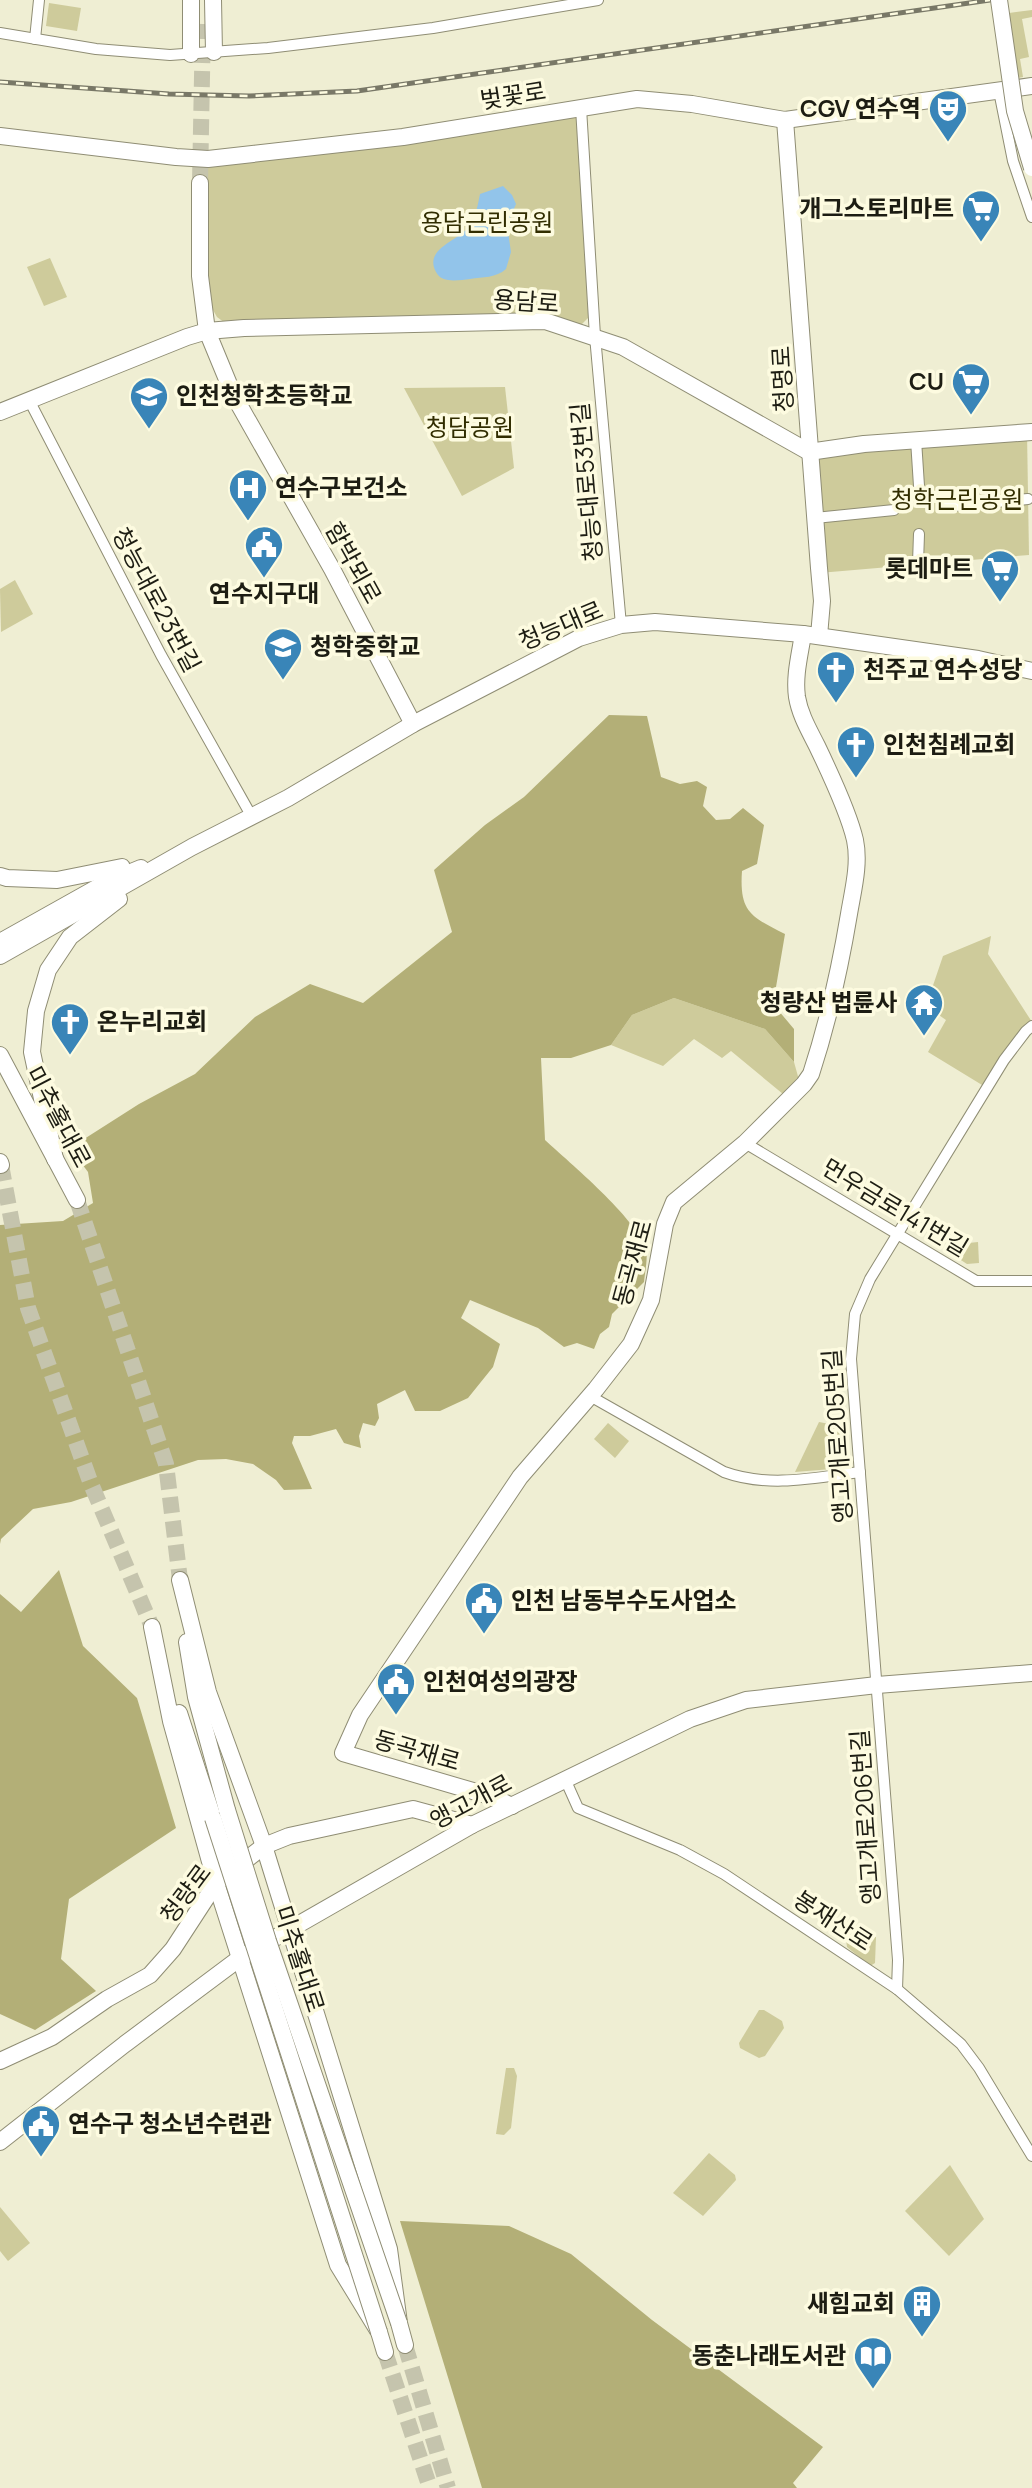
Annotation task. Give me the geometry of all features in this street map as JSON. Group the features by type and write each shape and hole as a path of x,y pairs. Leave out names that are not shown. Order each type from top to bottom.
{"main road":[{"path":"191,0 191,54"},
{"path":"203,0 204,24"},
{"path":"213,0 215,52"},
{"path":"999,0 1015,111 1032,168"},
{"name":"벚꽃로","path":"0,136 208,159 403,138 637,100 692,103 785,120 999,91 1031,91"},
{"name":"청명로","path":"785,120 821,600 811,635"},
{"name":"함박뫼로","path":"200,183 200,276 207,331 233,394 331,569 413,724"},
{"name":"용담로","path":"0,412 207,331 545,321 624,347 809,452"},
{"path":"809,452 864,444 1032,432"},
{"name":"청능대로","path":"192,847 252,817 413,724 579,638 621,625 655,622 811,635 978,659 1032,671"},
{"name":"동곡재로","path":"512,1806 490,1796 343,1753 360,1715 520,1477 631,1344 651,1300 665,1224 674,1202 745,1143 811,1074 831,1001 856,876 855,840 818,748 804,721 797,698 796,681 811,635"},
{"path":"0,876 57,880 110,870 192,847"},
{"path":"0,942 107,882 192,847"},
{"path":"0,956 192,847"},
{"path":"55,1159 32,1052 36,1011 48,970 70,937 149,875 192,847"},
{"name":"미추홀대로","path":"0,1055 77,1200"},
{"name":"미추홀대로","path":"264,1846 208,1692 180,1580 193,1684 220,1814 385,2352"},
{"name":"미추홀대로","path":"216,1883 171,1721 152,1627 268,1941 405,2345"},
{"name":"앵고개로","path":"0,2142 125,2043 240,1958 472,1825 690,1719 746,1700 877,1685 1032,1673"},
{"name":"청량로","path":"0,2061 52,2037 107,1999 150,1975 173,1949 216,1883 264,1846 289,1836 413,1809 472,1825"},
{"path":"264,1846 389,2249 399,2323"},
{"path":"216,1883 338,2265 379,2332"}],"street":[{"path":"35,39 39,0"},
{"path":"0,33 96,49 170,55 191,54 268,48 433,28 559,4 598,0"},
{"path":"999,91 1013,161 1032,217"},
{"name":"청능대로53번길","path":"581,108 595,336 621,625"},
{"name":"청능대로23번길","path":"29,400 149,632 252,817"},
{"path":"916,440 919,486"},
{"path":"943,507 1028,499"},
{"path":"815,518 894,510"},
{"path":"918,563 919,534"},
{"name":"앵고개로205번길","path":"877,1685 850,1359 855,1314 870,1279 896,1235 1004,1060 1032,1026"},
{"name":"먼우금로141번길","path":"745,1143 976,1281 1032,1281"},
{"path":"590,1396 724,1472 741,1478 784,1482 860,1472"},
{"name":"앵고개로206번길","path":"877,1685 898,1961 897,1989"},
{"name":"봉재산로","path":"565,1779 578,1808 680,1850 724,1874 897,1989 961,2043 1032,2156"}],"green space":[{"path":"49,3 81,8 77,31 46,26"},
{"path":"1032,10 1032,17 1022,19 1029,57 1020,59 1023,77 1018,78 1009,13"},
{"name":"용담근린공원","path":"581,108 594,312 576,330 549,322 225,323 217,317 209,303 208,159"},
{"path":"50,258 67,297 44,306 27,267"},
{"name":"청담공원","path":"505,387 514,468 462,496 404,388"},
{"name":"청학근린공원","path":"1027,432 1029,555 819,573 809,452"},
{"path":"15,580 33,614 1,632 0,589"},
{"path":"991,936 988,954 1032,1022 987,1088 928,1052 946,1020 926,1006 943,956"},
{"path":"674,998 765,1029 794,1062 799,1080 783,1094 731,1051 722,1058 694,1039 663,1066 611,1045 632,1015"},
{"path":"978,1242 979,1263 967,1264 950,1253 950,1245"},
{"path":"819,1422 840,1426 844,1468 795,1472"},
{"path":"608,1423 629,1441 615,1458 594,1439"},
{"path":"876,1937 875,1963 870,1966 847,1947 846,1939"},
{"path":"759,2010 764,2010 782,2021 784,2028 765,2056 759,2058 740,2048 739,2043"},
{"path":"506,2068 514,2068 517,2076 511,2128 504,2135 496,2134"},
{"path":"709,2153 735,2175 736,2180 703,2216 673,2193"},
{"path":"950,2165 984,2219 949,2256 905,2211"},
{"path":"0,2207 30,2243 8,2261 0,2251"}],"shaded area":[{"path":"609,715 647,716 661,777 680,784 697,781 707,787 703,806 716,820 730,819 743,808 764,825 757,864 742,871 743,896 750,912 756,918 785,934 776,987 762,991 794,1029 794,1062 765,1029 674,998 632,1015 611,1045 571,1058 541,1058 545,1140 601,1191 640,1236 647,1253 644,1282 612,1314 609,1327 600,1334 594,1349 577,1343 564,1347 538,1328 470,1300 461,1318 500,1344 493,1367 468,1398 440,1411 415,1411 405,1390 377,1404 379,1418 375,1426 363,1423 359,1436 361,1448 344,1443 336,1429 310,1436 294,1436 292,1443 312,1489 284,1490 276,1480 253,1464 226,1459 198,1460 71,1502 33,1509 1,1539 0,1544 0,1225 63,1221 93,1203 88,1172 70,1148 139,1104 195,1074 255,1017 310,984 363,1003 452,932 434,870 485,825 524,797"},
{"path":"59,1570 83,1646 137,1698 176,1828 69,1899 61,1959 96,1991 35,2030 0,2014 0,1594 21,1612"},
{"path":"400,2221 509,2226 571,2254 652,2320 823,2447 793,2483 797,2488 482,2488"}],"water":[{"path":"503,186 516,204 507,225 511,252 506,269 498,274 456,280 446,280 439,276 433,264 438,251 470,225 480,194"}],"tunnel":[{"path":"200,183 203,24"},
{"path":"1,1165 28,1308 91,1484 152,1627"},
{"path":"77,1200 166,1464 180,1580"},
{"path":"405,2345 448,2488"},
{"path":"385,2352 430,2488"}],"railway":[{"path":"0,82 169,94 249,96 357,91 990,0"}],"place":[{"name":"CGV 연수역","path":"948,143"},
{"name":"개그스토리마트","path":"981,243"},
{"name":"CU","path":"971,416"},
{"name":"인천청학초등학교","path":"149,430"},
{"name":"연수구보건소","path":"248,522"},
{"name":"연수지구대","path":"264,579"},
{"name":"롯데마트","path":"1000,603"},
{"name":"청학중학교","path":"283,681"},
{"name":"천주교 연수성당","path":"836,704"},
{"name":"인천침례교회","path":"856,779"},
{"name":"청량산 법륜사","path":"924,1037"},
{"name":"온누리교회","path":"70,1056"},
{"name":"인천 남동부수도사업소","path":"484,1635"},
{"name":"인천여성의광장","path":"396,1716"},
{"name":"연수구 청소년수련관","path":"41,2158"},
{"name":"새힘교회","path":"922,2338"},
{"name":"동춘나래도서관","path":"873,2390"}]}
